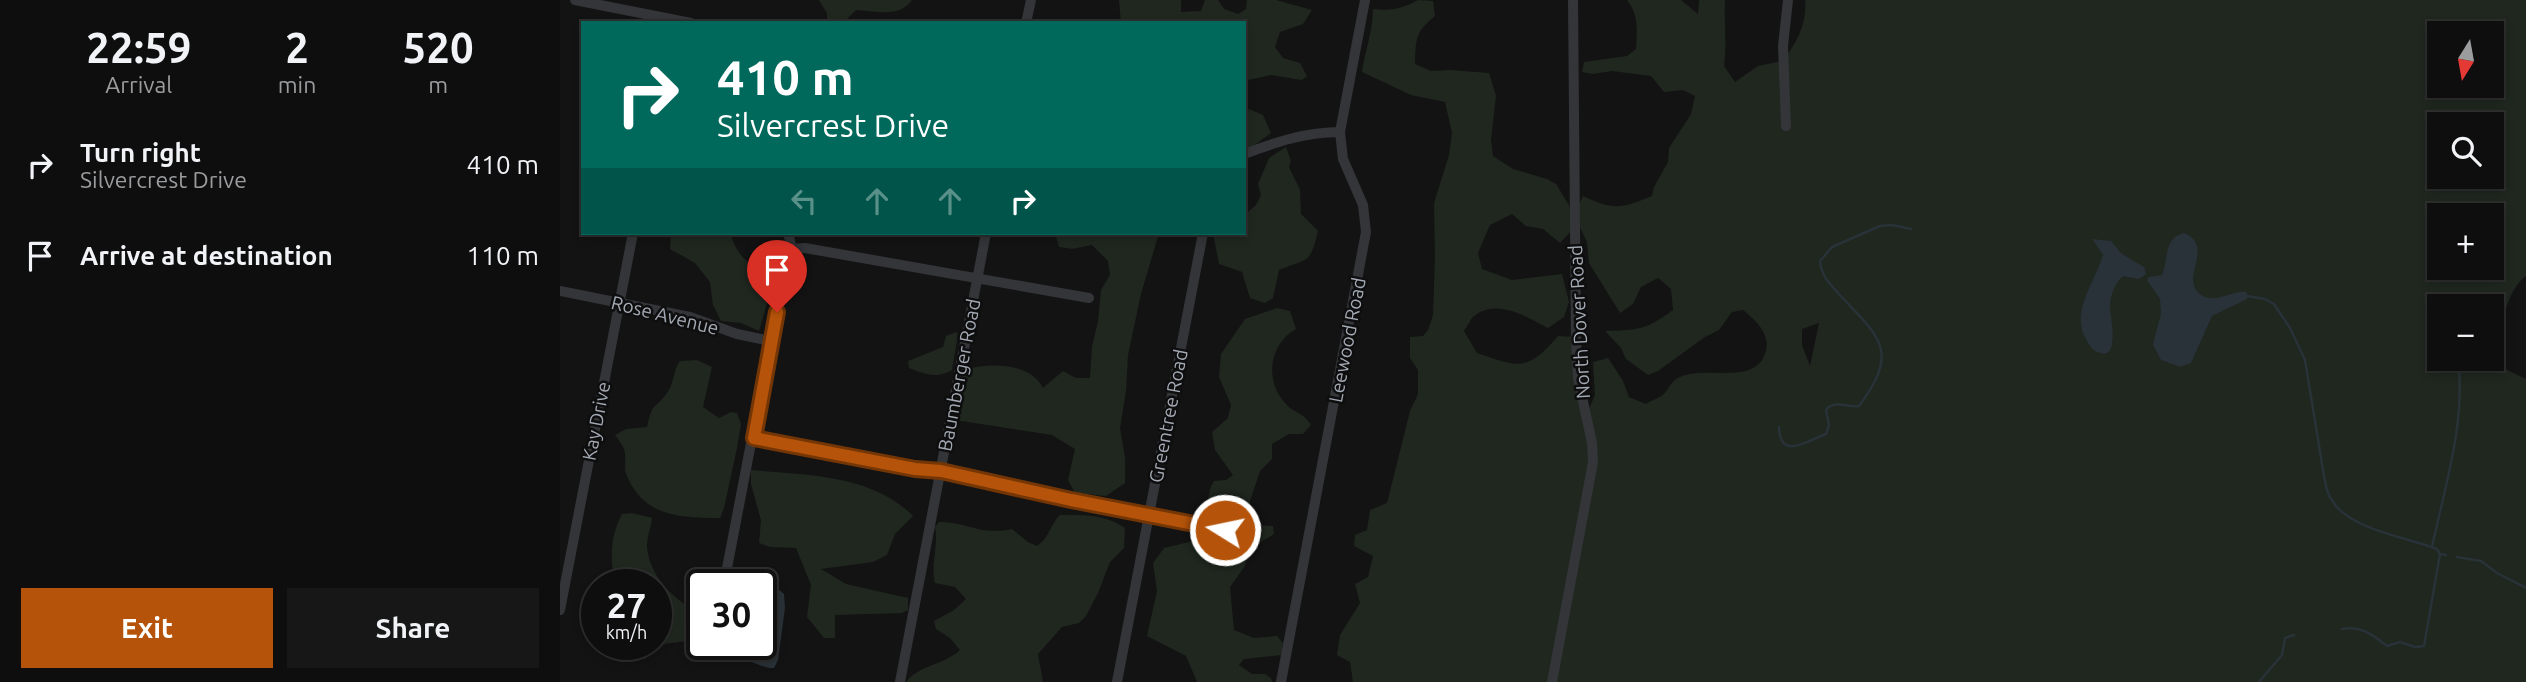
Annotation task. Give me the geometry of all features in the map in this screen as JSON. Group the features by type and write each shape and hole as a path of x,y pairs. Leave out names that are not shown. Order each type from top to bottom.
{"street":[{"path":"575,0 681,21"},
{"path":"1026,21 1031,0"},
{"name":"Leewood Road","path":"1281,682 1366,232 1363,205 1343,159 1340,132 1365,0"},
{"name":"North Dover Road","path":"1552,682 1593,462 1592,443 1578,378 1576,337 1573,0"},
{"path":"1786,126 1783,46 1788,0"},
{"path":"1246,153 1309,133 1340,132"},
{"name":"Kay Drive","path":"560,610 633,235"},
{"path":"788,235 792,249"},
{"name":"Baumberger Road","path":"900,682 986,235"},
{"name":"Greentree Road","path":"1117,682 1203,235"},
{"path":"727,568 754,438 770,341 788,254 792,249 804,248 1089,298"},
{"name":"Rose Avenue","path":"560,291 690,317 737,334 770,341"},
{"path":"754,438 915,469 941,471 1225,530"}],"shaded area":[{"path":"819,0 912,0 907,6 894,11 856,10 845,21 827,21 827,13"},
{"path":"1119,0 1181,0 1181,12 1201,11 1205,0 1218,0 1224,9 1238,14 1246,9 1247,0 1276,0 1312,10 1303,24 1280,32 1275,47 1283,58 1300,63 1307,76 1302,80 1271,75 1248,80 1246,84 1246,21 1121,21"},
{"path":"1418,0 1433,1 1435,16 1420,32 1415,64 1431,71 1489,73 1496,96 1491,140 1493,156 1513,169 1556,184 1569,205 1574,228 1560,243 1543,229 1526,226 1512,214 1490,225 1478,253 1482,269 1512,280 1562,274 1569,302 1564,317 1548,328 1511,311 1491,309 1473,317 1464,331 1477,353 1513,364 1521,364 1538,356 1558,336 1576,337 1586,416 1595,395 1593,362 1608,358 1623,381 1629,397 1646,404 1663,395 1680,377 1703,373 1742,372 1753,368 1761,361 1767,344 1764,333 1752,318 1743,310 1732,312 1719,330 1648,375 1626,359 1621,348 1605,331 1641,328 1664,317 1673,310 1671,289 1658,278 1641,287 1633,304 1620,313 1589,263 1587,242 1574,215 1583,196 1602,204 1617,206 1652,196 1668,162 1669,148 1691,114 1695,96 1683,90 1664,92 1651,76 1612,71 1593,74 1582,72 1584,62 1627,56 1636,49 1635,17 1627,0 1681,0 1698,14 1699,0 1725,0 1724,66 1735,82 1758,66 1783,61 1800,32 1805,0 2526,0 2526,276 2512,294 2504,316 2504,294 2427,294 2427,371 2504,371 2504,362 2507,370 2526,379 2526,682 1353,682 1350,662 1337,655 1340,635 1360,603 1355,584 1368,577 1373,556 1354,546 1355,535 1367,530 1370,510 1387,503 1410,411 1418,394 1418,370 1410,358 1410,337 1423,336 1433,315 1434,203 1449,155 1452,133 1445,102 1411,95 1362,72 1373,9 1396,9","holes":["1819,323 1810,366 1802,345 1802,329"]},
{"path":"1246,108 1263,115 1271,133 1252,147 1246,148"},
{"path":"1286,147 1291,161 1289,167 1300,190 1301,214 1318,231 1313,250 1306,259 1279,270 1273,298 1265,303 1250,298 1242,272 1219,264 1213,235 1246,235 1246,212 1256,205 1261,195 1258,184 1269,158"},
{"path":"2184,233 2193,238 2197,245 2193,277 2197,291 2209,298 2247,292 2247,299 2212,316 2191,363 2180,367 2161,360 2153,345 2161,313 2160,299 2147,280 2149,277 2162,275 2170,244"},
{"path":"671,235 731,235 746,260 775,275 759,331 741,323 721,321 713,305 710,282 695,263 670,249"},
{"path":"1056,235 1158,235 1141,294 1128,355 1120,428 1125,457 1125,483 1106,496 1075,493 1068,480 1075,449 1052,435 955,420 963,386 963,370 1007,366 1028,373 1037,379 1043,388 1063,371 1076,378 1090,378 1101,290 1110,275 1108,261 1092,245 1072,249 1059,247"},
{"path":"2092,239 2111,241 2122,254 2144,267 2146,274 2139,279 2123,276 2116,285 2110,304 2112,344 2110,350 2105,353 2090,346 2082,331 2085,298 2103,255"},
{"path":"1277,308 1290,311 1296,329 1280,344 1275,353 1272,374 1274,385 1286,404 1305,417 1311,425 1303,434 1289,434 1272,444 1272,459 1260,471 1244,519 1254,525 1273,526 1274,534 1249,549 1245,566 1230,587 1234,630 1254,638 1277,636 1283,643 1281,655 1244,659 1239,665 1252,674 1265,674 1272,682 1197,682 1186,656 1147,636 1157,591 1153,563 1164,548 1214,536 1208,508 1211,487 1214,481 1226,480 1233,475 1215,450 1212,432 1228,418 1231,405 1219,377 1221,354 1245,319"},
{"path":"956,332 958,334 952,370 936,375 909,368 908,361 943,347 946,336"},
{"path":"697,360 712,367 703,407 719,418 731,412 737,413 741,424 720,518 678,516 643,500 627,476 624,449 615,435 626,429 647,427 653,409 669,389 680,361"},
{"path":"751,470 815,476 858,484 896,502 913,516 895,534 887,555 873,562 821,569 846,584 908,598 908,610 902,613 835,615 835,638 824,638 807,617 811,585 796,548 770,547 759,543 761,520 751,484"},
{"path":"632,513 652,518 647,546 654,569 613,569 614,535 622,514"},
{"path":"1060,515 1094,516 1117,523 1125,528 1124,548 1110,562 1086,616 1079,623 1062,627 1038,654 1043,682 906,682 911,676 960,650 950,638 936,629 934,621 954,610 966,599 955,587 935,583 935,527 939,522 991,531 1012,529 1037,546 1045,539"},
{"path":"777,588 784,594 785,608 778,660 774,668 748,660 777,660"},
{"path":"672,593 686,605 686,641 672,643"}],"waterway":[{"path":"1779,427 1784,443 1789,446 1803,444 1826,434 1829,425 1826,410 1837,404 1859,406 1879,371 1882,357 1874,333 1829,282 1820,261 1832,247 1880,226 1892,225 1911,229"},
{"path":"2247,296 2265,299 2274,304 2290,328 2305,360 2325,480 2333,502 2341,511 2366,526 2437,549 2440,554 2446,555"},
{"path":"2432,547 2457,430 2459,371"},
{"path":"2342,629 2361,630 2387,646 2400,642 2415,647 2424,646 2440,554"},
{"path":"2457,557 2481,561 2526,588"},
{"path":"2259,682 2282,655 2285,638 2294,635"}],"route":[{"path":"777,312 754,438 915,469 941,471 1225,530"}]}
